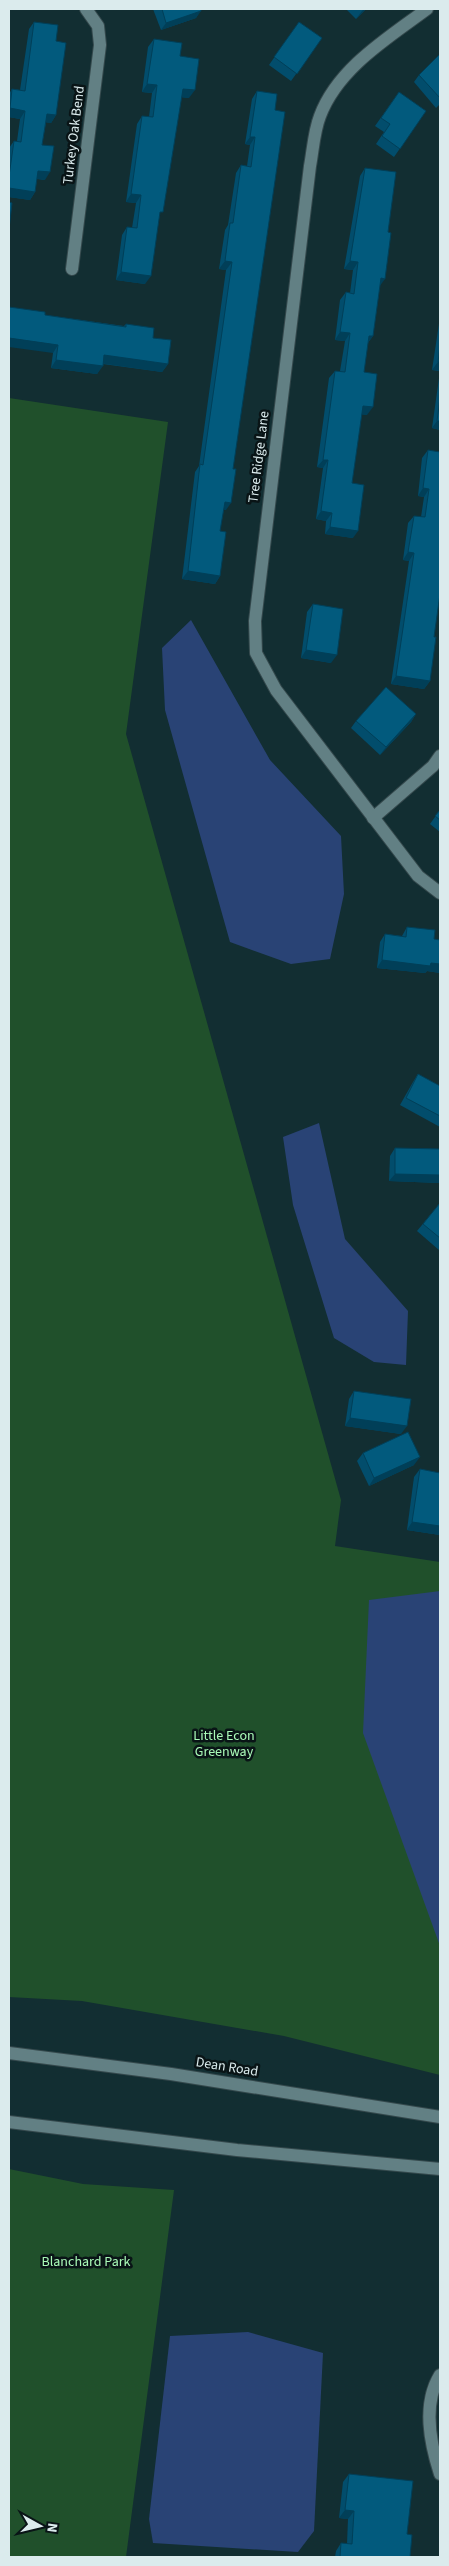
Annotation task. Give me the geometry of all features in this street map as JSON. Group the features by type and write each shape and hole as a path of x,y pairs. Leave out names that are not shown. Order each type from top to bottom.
{"street":[{"name":"Turkey Oak Bend","path":"72,269 100,45 98,26 86,9"},
{"name":"Tree Ridge Lane","path":"428,9 376,47 337,84 320,117 310,166 255,620 256,653 276,690 418,876 440,893"},
{"path":"374,818 433,766 440,756"},
{"name":"Dean Road","path":"9,2053 218,2081 440,2118"},
{"path":"9,2122 237,2150 440,2169"},
{"path":"440,2375 428,2411 435,2458 440,2474"}],"green space":[{"name":"Little Econ Greenway","path":"9,398 168,422 126,734 341,1500 335,1546 440,1562 440,2075 284,2036 82,2001 9,1997"},
{"name":"Blanchard Park","path":"9,2169 83,2184 174,2190 126,2557 9,2557"}],"water":[{"path":"191,620 270,760 341,836 344,894 330,959 291,964 230,942 165,710 162,648"},
{"path":"319,1123 345,1239 408,1311 406,1365 374,1362 334,1338 293,1205 283,1137"},
{"path":"440,1591 440,1946 363,1733 369,1600"},
{"path":"248,2332 323,2353 314,2531 298,2552 153,2543 149,2519 170,2336"}],"building":[{"path":"162,9 201,9 201,11 166,23"},
{"path":"34,22 58,25 56,41 66,43 56,115 47,114 42,145 54,146 50,172 38,171 35,192 9,188 14,141 21,142 25,111 10,108 12,89 25,91"},
{"path":"299,22 322,38 297,74 274,57"},
{"path":"154,39 182,43 180,56 199,59 195,90 183,89 163,212 160,212 151,276 121,272 127,227 137,228 141,195 131,194 142,116 153,117 157,85 147,84"},
{"path":"440,54 440,98 419,75"},
{"path":"257,91 277,94 275,110 285,112 233,469 236,469 231,503 225,502 220,531 226,532 220,576 188,571 200,464 203,465 232,262 225,261 230,223 233,223 241,165 251,167 255,137 250,137"},
{"path":"399,92 426,111 400,149 382,136 390,124 381,118"},
{"path":"365,168 396,172 388,232 391,233 385,279 381,278 373,336 369,336 364,372 377,374 373,407 363,406 352,483 364,485 358,531 330,527 332,513 321,511 328,460 323,460 335,371 345,372 350,333 340,332 346,292 354,294 358,262 350,261"},
{"path":"9,202 12,203 9,229"},
{"path":"9,307 45,312 45,315 126,327 126,324 154,328 153,338 171,340 168,364 104,355 103,366 56,360 58,345 9,338"},
{"path":"440,346 440,362 438,362"},
{"path":"440,398 440,421 437,421"},
{"path":"428,450 440,452 440,594 430,681 396,676 414,553 408,552 414,516 425,517 429,489 423,488"},
{"path":"313,604 343,609 337,655 306,650"},
{"path":"386,687 416,714 386,747 356,721"},
{"path":"440,810 440,820 435,816"},
{"path":"407,927 435,930 434,939 440,940 440,964 431,963 430,966 382,960 385,934 406,937"},
{"path":"418,1074 440,1086 440,1116 406,1098"},
{"path":"395,1148 440,1149 440,1175 395,1174"},
{"path":"440,1203 440,1238 423,1224"},
{"path":"354,1391 411,1399 407,1426 350,1418"},
{"path":"408,1432 420,1457 374,1478 363,1453"},
{"path":"420,1469 440,1473 440,1526 412,1522"},
{"path":"349,2474 413,2481 407,2534 412,2535 410,2557 340,2557 341,2543 352,2544 354,2511 345,2510"}]}
